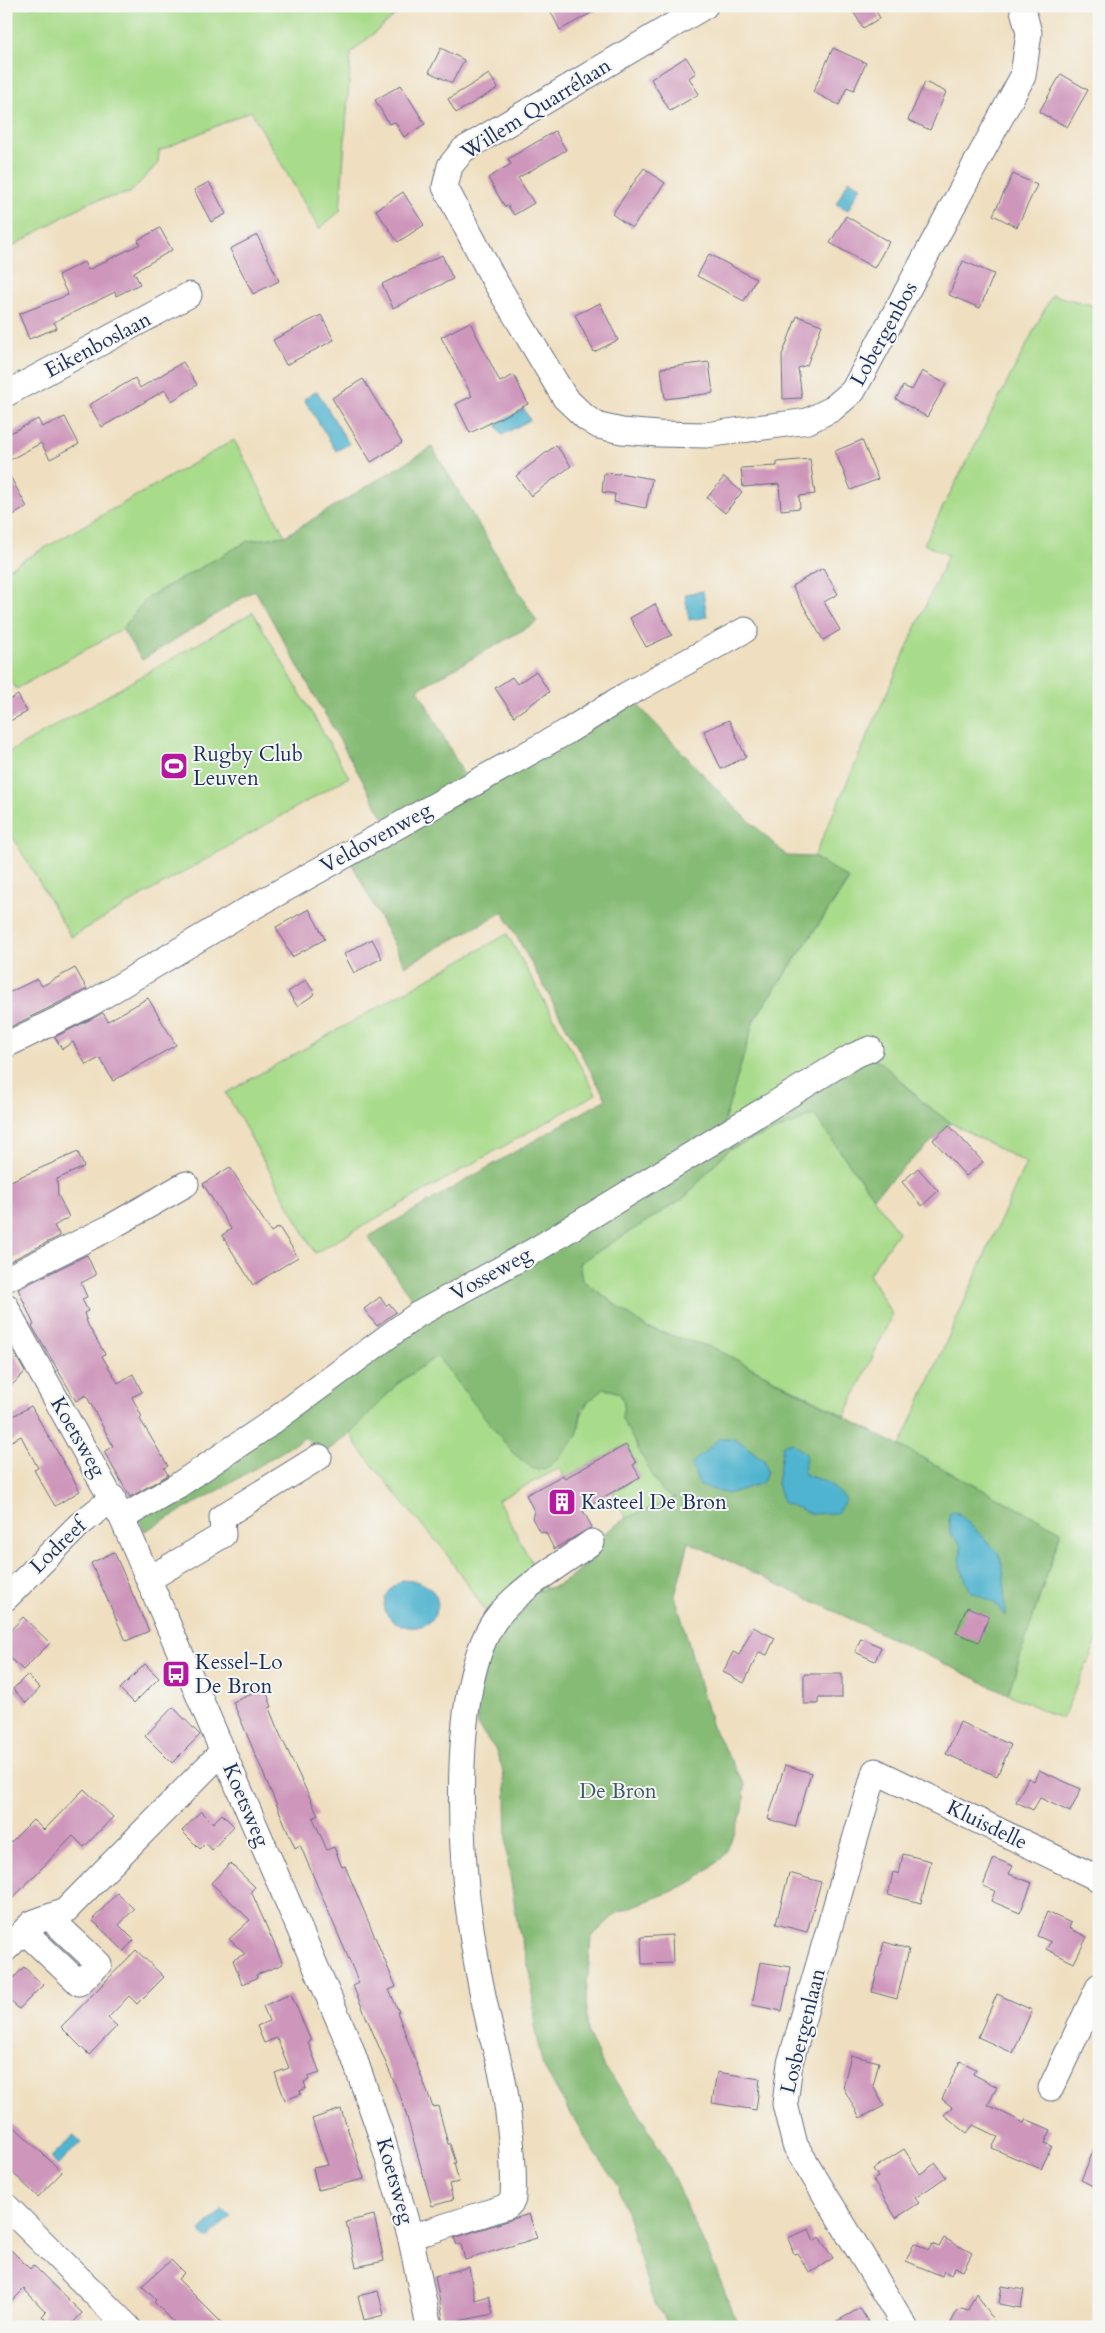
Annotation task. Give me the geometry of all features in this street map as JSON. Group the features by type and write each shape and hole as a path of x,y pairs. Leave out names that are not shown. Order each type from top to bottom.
{"street":[{"name":"Willem Quarrélaan","path":"493,278 445,187 450,166 463,150 705,6"},
{"name":"Lobergenbos","path":"493,278 565,398 586,418 599,426 622,431 706,435 808,421 832,409 853,391 1023,76 1029,33 1022,6"},
{"name":"Eikenboslaan","path":"6,394 188,295"},
{"name":"Veldovenweg","path":"6,1045 88,1004 242,913 568,731 626,695 745,630"},
{"name":"Vosseweg","path":"118,1508 177,1486 268,1425 416,1315 537,1249 844,1061 870,1049"},
{"path":"6,1279 109,1228 186,1184"},
{"name":"Koetsweg","path":"6,1306 118,1508 350,2046 382,2138 410,2235 429,2327"},
{"path":"149,1579 223,1535 222,1517 319,1458"},
{"name":"Lodreef","path":"6,1598 80,1524 118,1508"},
{"path":"410,2235 428,2232 508,2206 512,2200 505,2091 477,1967 468,1912 461,1770 469,1696 478,1654 495,1620 518,1597 592,1542"},
{"path":"6,1948 32,1923 66,1911 223,1751"},
{"name":"Kluisdelle","path":"874,1771 1099,1879"},
{"name":"Losbergenlaan","path":"874,1771 790,2063 784,2104 795,2145 905,2327"},
{"path":"24,1931 79,1983 99,1964 49,1917"},
{"path":"1051,2088 1099,1986"},
{"path":"6,2206 128,2327"}],"green space":[{"path":"6,6 406,6 351,53 340,211 319,229 251,111 159,151 158,163 130,193 89,202 6,250"},
{"path":"1052,295 1099,307 1099,1637 1062,1719 1008,1694 1061,1531 900,1446 1026,1163 951,1123 926,1105 902,1081 722,1129 754,1020 849,880 814,857 948,555 924,544"},
{"path":"234,440 285,536 248,541 148,597 122,629 16,689 6,673 6,570"},
{"name":"De Bron","path":"432,447 537,622 418,689 473,792 634,701 728,801 787,856 814,857 849,879 754,1020 722,1129 871,1058 882,1063 926,1105 951,1123 873,1197 814,1115 729,1149 684,1198 579,1263 582,1280 647,1328 714,1348 1061,1531 1008,1694 689,1542 675,1595 712,1727 745,1785 743,1811 727,1850 721,1859 695,1880 673,1891 618,1912 591,1937 586,1999 588,2034 604,2067 635,2107 661,2151 716,2270 739,2327 670,2327 651,2295 619,2188 587,2141 543,2066 535,2031 531,1976 518,1927 507,1856 506,1792 502,1767 495,1749 477,1725 477,1694 501,1622 527,1594 556,1586 569,1579 586,1565 592,1542 626,1518 675,1498 663,1492 622,1419 624,1404 620,1393 604,1388 582,1408 577,1436 559,1458 545,1470 533,1469 512,1452 437,1356 397,1384 351,1433 319,1457 306,1437 221,1489 145,1531 137,1517 424,1316 368,1237 606,1099 503,912 405,966 349,858 386,822 255,590 142,660 122,629 148,597 248,541 285,536"},
{"name":"Rugby Club Leuven","path":"253,612 349,777 71,937 6,825 6,754"},
{"path":"507,934 596,1094 315,1253 226,1093"},
{"path":"814,1114 898,1232 869,1274 892,1315 845,1416 714,1348 647,1328 582,1280 579,1263 684,1198 729,1149"},
{"path":"437,1356 449,1369 577,1436 582,1413 591,1399 604,1388 620,1393 624,1404 622,1419 676,1498 626,1518 613,1492 640,1477 633,1465 636,1463 626,1445 565,1478 560,1468 498,1500 546,1589 489,1616 441,1546 417,1520 358,1447 351,1433 397,1384"}],"water":[{"path":"849,180 861,186 848,210 836,204"},
{"path":"317,391 349,444 336,451 304,399"},
{"path":"524,409 530,420 502,435 496,424"},
{"path":"703,591 707,617 689,620 685,594"},
{"path":"720,1438 735,1438 765,1461 767,1472 762,1483 728,1494 700,1486 691,1464"},
{"path":"791,1442 806,1454 804,1474 828,1483 846,1499 837,1513 812,1514 783,1502 777,1484 783,1445"},
{"path":"956,1511 999,1553 1004,1574 1005,1616 995,1603 970,1591 960,1566 961,1545 950,1533 949,1514"},
{"path":"402,1580 417,1581 427,1586 437,1598 438,1604 435,1615 422,1626 400,1625 391,1620 386,1612 384,1602 389,1591"},
{"path":"74,2135 81,2142 58,2165 51,2157"},
{"path":"223,2209 231,2216 207,2239 200,2231"}],"building":[{"path":"548,6 604,6 560,30"},
{"path":"850,6 873,6 880,18 863,28"},
{"path":"441,48 464,60 452,83 429,72"},
{"path":"833,48 866,63 854,90 847,87 839,105 813,92"},
{"path":"686,57 696,73 689,78 699,94 670,111 651,79"},
{"path":"489,74 498,88 456,113 448,99"},
{"path":"1061,74 1088,90 1067,127 1039,112"},
{"path":"925,82 946,92 930,130 908,120"},
{"path":"401,85 425,124 404,137 395,122 389,124 375,100"},
{"path":"555,131 566,150 518,178 534,203 514,215 508,206 505,207 488,178 511,164 508,159"},
{"path":"644,168 665,183 632,228 612,214"},
{"path":"1013,174 1037,185 1017,227 993,215"},
{"path":"209,182 226,214 211,222 194,190"},
{"path":"403,192 424,225 398,242 376,210"},
{"path":"846,216 889,242 874,268 830,243"},
{"path":"160,228 172,250 134,272 140,284 116,296 115,292 54,322 57,328 29,339 19,314 68,295 58,275 84,262 88,270 140,244 138,240"},
{"path":"257,235 279,281 253,294 230,249"},
{"path":"709,254 756,279 744,301 697,276"},
{"path":"442,255 453,279 393,308 382,284"},
{"path":"963,261 994,274 980,308 949,295"},
{"path":"600,303 618,340 594,352 575,315"},
{"path":"321,315 334,340 286,365 273,340"},
{"path":"797,316 822,325 807,365 798,368 802,398 783,399 782,355"},
{"path":"470,322 500,382 514,375 528,404 470,433 456,404 472,396 441,337"},
{"path":"183,362 197,385 172,401 165,390 102,427 89,405 135,378 140,388"},
{"path":"709,362 713,393 665,399 661,368"},
{"path":"922,371 946,384 927,417 896,399 903,386 912,390"},
{"path":"363,379 402,443 371,462 332,398"},
{"path":"65,417 79,444 50,459 41,443 6,462 6,435 38,419 42,427"},
{"path":"862,440 878,479 851,490 835,451"},
{"path":"556,445 571,466 531,496 516,476"},
{"path":"810,459 815,494 799,496 800,508 781,510 779,484 743,487 741,468 777,466 777,462"},
{"path":"6,469 27,507 6,519"},
{"path":"604,473 619,473 652,479 646,508 614,502 615,494 602,492"},
{"path":"724,477 742,492 725,513 707,498"},
{"path":"823,568 838,594 824,602 840,630 823,640 792,586"},
{"path":"655,604 672,635 646,647 630,618"},
{"path":"536,671 549,692 514,716 495,688 512,677 517,684"},
{"path":"18,695 27,712 6,723 6,702"},
{"path":"729,720 746,757 721,769 704,731"},
{"path":"309,909 325,939 292,957 276,927"},
{"path":"372,939 382,958 354,973 344,954"},
{"path":"75,968 87,989 6,1029 6,994 37,979 42,986"},
{"path":"306,980 315,994 297,1006 288,992"},
{"path":"148,998 176,1045 113,1081 100,1058 86,1065 73,1042 62,1049 55,1037 103,1013 108,1021"},
{"path":"949,1125 983,1162 966,1176 933,1140"},
{"path":"78,1152 84,1167 57,1179 58,1195 69,1217 54,1226 60,1236 6,1263 6,1183"},
{"path":"230,1167 271,1232 279,1227 298,1257 253,1285 222,1235 231,1229 203,1184"},
{"path":"918,1168 938,1191 922,1206 902,1182"},
{"path":"87,1255 96,1275 81,1283 87,1297 82,1299 88,1311 84,1313 88,1325 105,1354 102,1356 118,1383 133,1374 142,1392 132,1397 142,1417 140,1419 168,1466 164,1468 168,1475 130,1497 104,1452 113,1446 86,1395 76,1401 32,1326 34,1325 18,1289"},
{"path":"380,1297 386,1306 389,1303 396,1312 377,1326 364,1309"},
{"path":"6,1339 25,1372 6,1391"},
{"path":"31,1406 80,1491 55,1506 34,1470 38,1468 21,1436 6,1444 6,1420"},
{"name":"Kasteel De Bron","path":"626,1445 636,1463 633,1465 640,1477 582,1509 592,1527 554,1549 546,1533 539,1531 532,1518 534,1511 526,1495 563,1475 565,1478"},
{"path":"114,1552 149,1631 126,1641 91,1563"},
{"path":"967,1607 989,1616 979,1642 956,1633"},
{"path":"23,1617 50,1643 23,1670 6,1654 6,1635"},
{"path":"753,1627 775,1638 767,1655 759,1652 744,1683 723,1672 733,1652 739,1655"},
{"path":"861,1638 881,1647 875,1661 855,1652"},
{"path":"145,1664 159,1678 134,1703 120,1689"},
{"path":"804,1674 842,1674 842,1698 818,1698 818,1704 804,1704"},
{"path":"27,1675 40,1688 26,1703 13,1689"},
{"path":"265,1688 272,1707 269,1708 277,1728 318,1815 313,1818 327,1850 334,1847 342,1867 345,1866 396,1987 389,1990 399,2012 397,2012 433,2107 438,2106 448,2144 450,2144 456,2163 454,2163 459,2182 449,2184 453,2200 432,2206 403,2103 353,1986 359,1983 300,1845 295,1848 233,1702"},
{"path":"173,1707 200,1735 172,1763 145,1736"},
{"path":"960,1722 1011,1745 997,1776 946,1754"},
{"path":"785,1765 811,1773 795,1827 768,1819"},
{"path":"1039,1770 1081,1789 1070,1812 1040,1798 1033,1810 1016,1802 1028,1778 1034,1781"},
{"path":"84,1789 113,1817 84,1847 73,1836 6,1905 6,1847 33,1820 44,1830"},
{"path":"201,1811 213,1823 222,1814 234,1826 212,1850 206,1843 200,1849 182,1831"},
{"path":"903,1854 931,1861 921,1903 888,1895 893,1872 899,1874"},
{"path":"994,1858 1013,1866 1009,1874 1032,1883 1020,1913 991,1901 995,1891 983,1886"},
{"path":"230,1863 255,1887 251,1891 283,1964 256,1975 257,1978 242,1984 233,1960 245,1954 229,1939 250,1920 211,1883"},
{"path":"789,1873 821,1882 807,1932 776,1924"},
{"path":"117,1893 134,1909 119,1925 134,1940 124,1951 92,1920"},
{"path":"1047,1912 1071,1923 1069,1928 1087,1937 1074,1963 1046,1949 1051,1942 1037,1936"},
{"path":"672,1935 673,1963 642,1964 641,1937"},
{"path":"884,1942 909,1949 897,1999 872,1992"},
{"path":"136,1950 164,1977 137,2004 129,1996 108,2018 117,2026 89,2055 61,2027"},
{"path":"760,1962 791,1967 782,2011 752,2005"},
{"path":"24,1967 43,1985 19,2009 6,1997 6,1986"},
{"path":"291,1994 311,2041 308,2042 320,2073 308,2077 309,2080 304,2082 306,2088 300,2091 301,2094 285,2100 275,2073 289,2068 277,2038 264,2043 257,2026 269,2021 263,2006"},
{"path":"997,1994 1032,2010 1013,2053 978,2037"},
{"path":"851,2055 879,2062 873,2086 884,2106 860,2118 843,2087"},
{"path":"960,2061 976,2069 973,2074 997,2087 988,2105 1024,2123 1026,2119 1051,2130 1045,2143 1052,2146 1041,2169 992,2148 998,2137 973,2125 967,2133 944,2115 952,2107 942,2099"},
{"path":"717,2072 760,2079 756,2110 712,2103"},
{"path":"341,2109 364,2179 318,2190 313,2168 328,2165 312,2119"},
{"path":"6,2119 62,2172 38,2197 6,2166"},
{"path":"1099,2137 1099,2189 1081,2180"},
{"path":"904,2149 920,2174 936,2163 946,2177 915,2198 919,2203 896,2218 873,2180 878,2177 873,2169"},
{"path":"529,2214 537,2238 465,2260 461,2244 457,2245 454,2238"},
{"path":"374,2215 384,2261 356,2267 346,2222"},
{"path":"809,2229 814,2241 819,2237 833,2258 810,2273 797,2253 794,2254 788,2238"},
{"path":"944,2238 972,2253 963,2271 955,2267 951,2275 944,2271 942,2276 906,2261 914,2243 929,2250 932,2244 939,2247"},
{"path":"6,2245 30,2269 33,2265 82,2313 69,2327 52,2327 42,2316 46,2312 24,2289 6,2307"},
{"path":"171,2260 184,2273 178,2279 226,2327 179,2327 154,2302 156,2300 142,2286"},
{"path":"469,2267 475,2300 489,2296 493,2314 444,2324 435,2276"},
{"path":"1002,2286 1024,2290 1021,2308 999,2304"},
{"path":"378,2291 384,2315 364,2320 358,2296"},
{"path":"976,2293 998,2327 949,2327 957,2311 962,2308 968,2310"},
{"path":"860,2308 871,2327 827,2327"}],"place":[{"name":"Rugby Club Leuven","path":"174,766"},
{"name":"Kasteel De Bron","path":"562,1502"},
{"name":"Kessel-Lo De Bron","path":"176,1674"}]}
